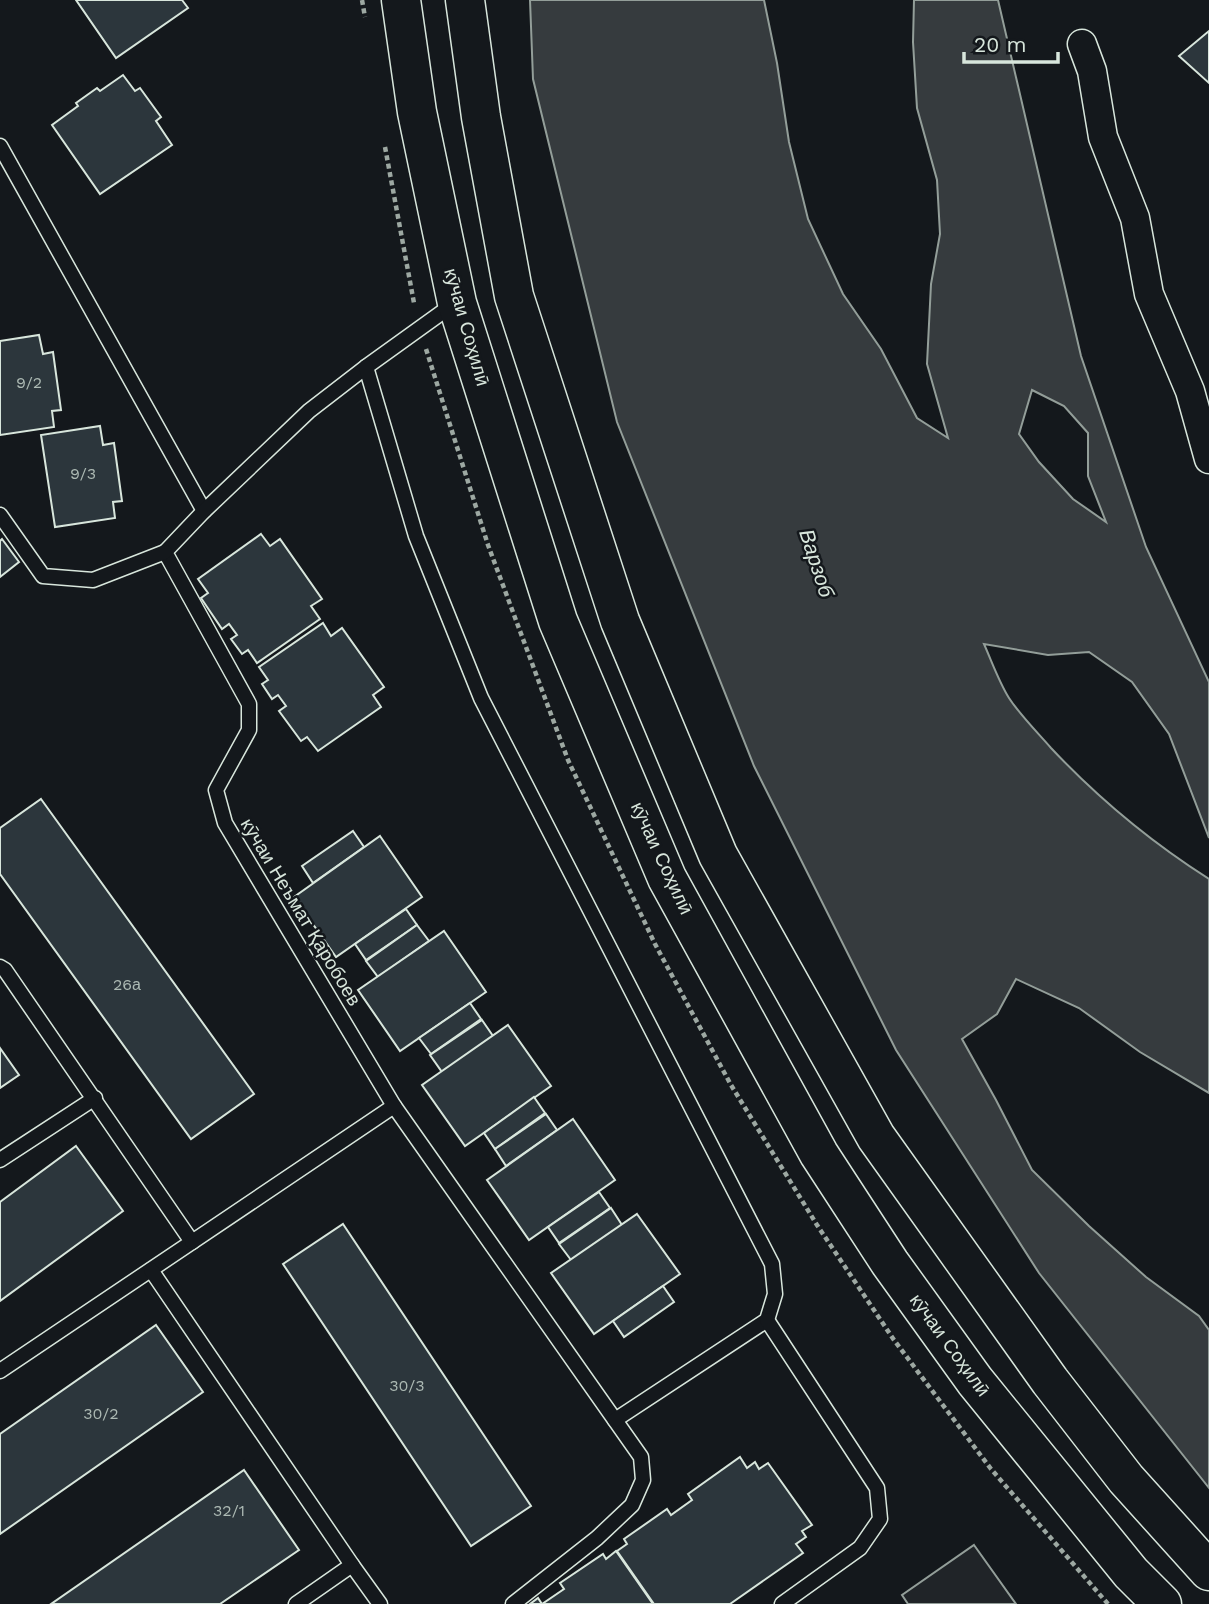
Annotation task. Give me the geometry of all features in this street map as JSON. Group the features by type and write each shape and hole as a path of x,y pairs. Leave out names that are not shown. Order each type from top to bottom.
{"main road":[{"name":"кӯчаи Соҳилӣ","path":"401,0 416,112 457,303 558,621 667,878 819,1154 891,1263 975,1381 1131,1573 1162,1604"},
{"path":"465,0 481,117 514,296 620,621 718,855 876,1137 1050,1381 1126,1479 1209,1571"}],"street":[{"path":"1082,44 1092,71 1103,137 1135,218 1149,294 1190,391 1209,459"}],"lane":[{"path":"0,146 204,511"},
{"path":"0,515 43,576 93,580 165,552 309,411 457,303"},
{"path":"366,367 416,536 481,698 772,1264 775,1294 767,1320 615,1420"},
{"name":"кӯчаи Неъмат Қаробоев","path":"165,552 249,704 249,730 216,790 225,823 394,1106 640,1457 643,1480 632,1505 597,1538 513,1604"},
{"path":"0,967 5,970 95,1098 192,1242"},
{"path":"0,1160 95,1098"},
{"path":"0,1371 394,1106"},
{"path":"151,1270 380,1604"},
{"path":"767,1320 877,1488 880,1519 860,1548 782,1604"},
{"path":"296,1604 352,1565"}],"shaded area":[{"path":"974,1545 1016,1604 908,1604 902,1595"}],"water":[{"name":"Варзоб","path":"530,0 764,0 789,142 808,219 843,294 881,349 917,418 948,438 927,364 931,284 940,234 937,180 917,108 913,42 914,0 998,0 1081,356 1146,547 1209,682 1209,838 1169,734 1132,682 1089,652 1048,655 984,644 1009,698 1051,748 1126,818 1209,879 1209,1093 1140,1052 1079,1008 1016,979 997,1014 962,1039 1032,1170 1146,1277 1199,1316 1209,1330 1209,1488 1039,1273 896,1050 754,766 617,422 533,79","holes":["1032,390 1064,406 1088,433 1088,476 1106,522 1073,499 1039,462 1019,434"]}],"building":[{"path":"76,0 182,0 188,8 116,58"},
{"path":"1209,31 1209,83 1179,56"},
{"path":"123,75 135,91 140,88 161,117 156,121 172,145 100,194 52,125 97,88 100,91"},
{"path":"39,335 43,354 53,352 61,410 52,411 54,427 0,435 0,341"},
{"path":"100,426 103,445 114,443 122,501 113,502 115,518 55,527 41,435"},
{"path":"261,534 270,546 280,539 322,599 311,606 320,619 257,663 248,650 242,654 231,639 237,635 229,624 222,629 201,598 208,593 198,579"},
{"path":"2,539 19,562 0,577 0,541"},
{"path":"323,623 331,636 342,628 384,687 373,695 381,707 318,751 307,737 301,741 279,711 286,706 278,695 272,699 262,684 268,680 259,667"},
{"path":"41,799 254,1094 191,1139 0,874 0,828"},
{"path":"353,831 364,847 313,883 302,866"},
{"path":"380,836 422,897 336,957 294,897"},
{"path":"406,909 417,925 366,960 355,944"},
{"path":"417,925 429,941 378,977 366,961"},
{"path":"444,931 486,992 400,1051 358,990"},
{"path":"470,1003 481,1019 431,1054 419,1038"},
{"path":"482,1020 493,1036 442,1072 430,1055"},
{"path":"508,1025 551,1086 465,1146 422,1085"},
{"path":"0,1048 19,1075 0,1088"},
{"path":"534,1097 545,1113 495,1149 484,1133"},
{"path":"546,1114 557,1130 506,1166 495,1149"},
{"path":"573,1119 615,1180 529,1240 487,1180"},
{"path":"76,1146 123,1211 0,1301 0,1202"},
{"path":"599,1192 610,1208 559,1243 548,1227"},
{"path":"611,1208 622,1225 571,1260 559,1244"},
{"path":"637,1214 680,1274 594,1334 551,1273"},
{"path":"343,1224 531,1506 471,1546 283,1264"},
{"path":"663,1286 674,1302 624,1337 613,1321"},
{"path":"156,1325 203,1392 0,1534 0,1434"},
{"path":"740,1457 747,1468 755,1462 759,1469 768,1463 812,1525 802,1531 806,1537 796,1544 803,1553 730,1604 654,1604 617,1551 627,1544 624,1539 667,1509 671,1515 692,1500 688,1494"},
{"path":"244,1470 299,1550 220,1604 51,1604"},
{"path":"616,1551 653,1604 542,1604 564,1589 560,1583 603,1554 606,1559"},
{"path":"538,1598 542,1604 530,1604"}]}
